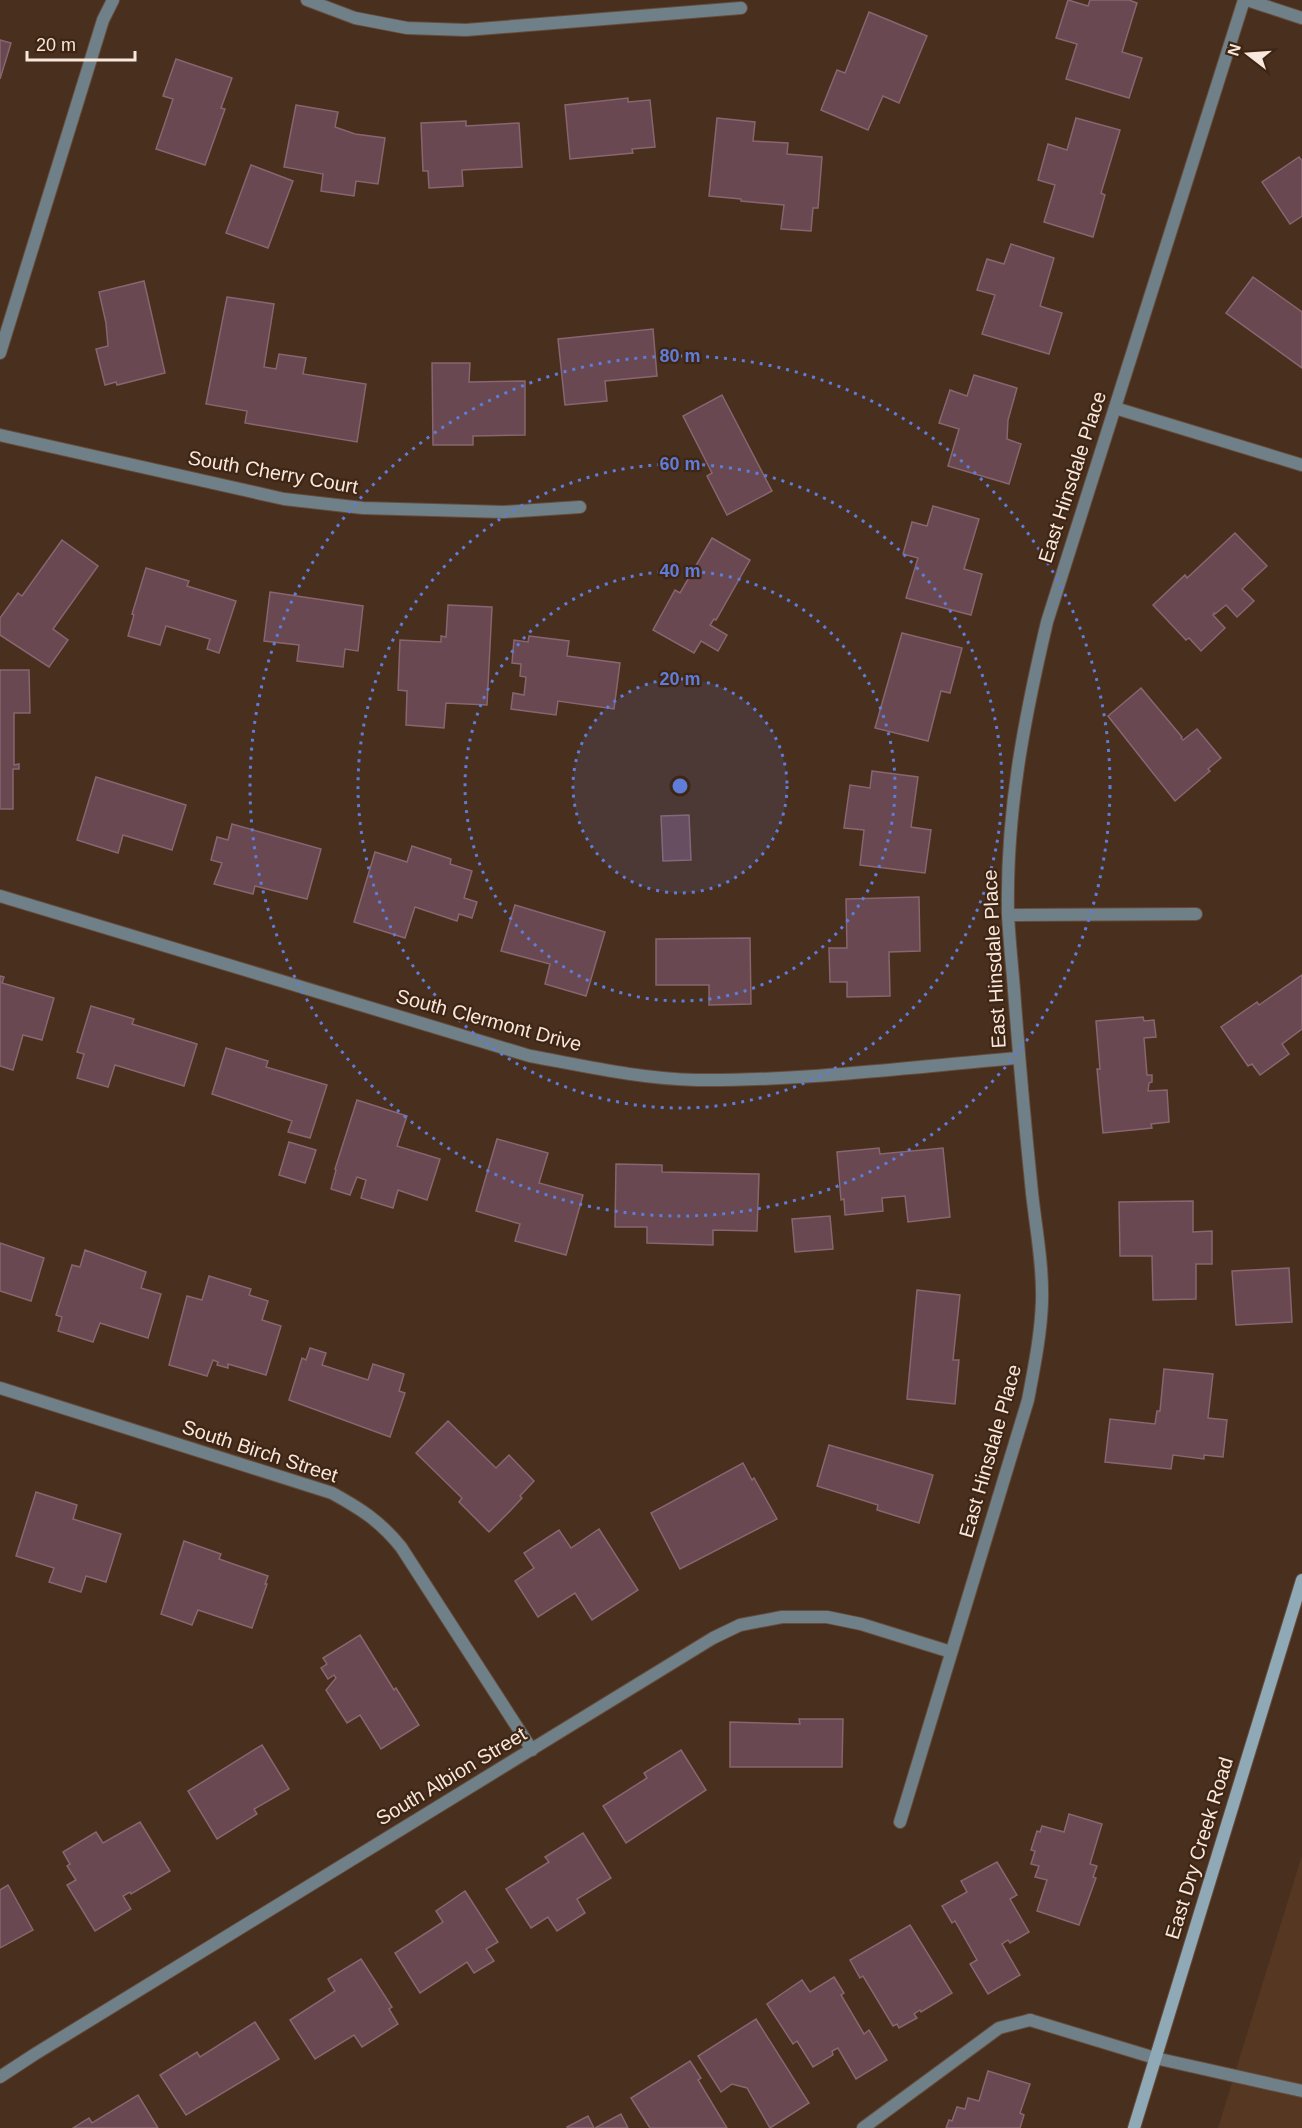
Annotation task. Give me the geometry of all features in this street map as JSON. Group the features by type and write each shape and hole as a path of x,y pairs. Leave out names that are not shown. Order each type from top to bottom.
{"main road":[{"name":"East Dry Creek Road","path":"1134,2128 1302,1580"}],"street":[{"path":"0,353 103,21 113,0"},
{"path":"307,0 356,18 407,28 466,30 741,8"},
{"path":"1246,0 1302,18"},
{"name":"East Hinsdale Place","path":"900,1822 1028,1400 1037,1351 1042,1301 1039,1235 1033,1203 1008,915 1008,865 1015,778 1026,708 1047,622 1246,0"},
{"path":"1115,408 1302,465"},
{"name":"South Cherry Court","path":"0,435 284,499 363,508 504,512 580,507"},
{"name":"South Clermont Drive","path":"0,896 530,1056 619,1073 696,1080 776,1077 1019,1058"},
{"path":"1008,915 1196,914"},
{"name":"South Birch Street","path":"0,1388 332,1493 363,1510 401,1547 532,1750"},
{"name":"South Albion Street","path":"0,2077 713,1638 740,1625 782,1617 827,1617 861,1624 951,1652"},
{"path":"863,2128 999,2028 1030,2020 1155,2058 1302,2091"}],"shaded area":[{"path":"1302,1855 1302,2128 1218,2128"}],"building":[{"path":"1068,0 1088,6 1090,0 1129,0 1137,3 1122,52 1142,58 1129,98 1066,79 1077,44 1056,38"},
{"path":"869,12 927,36 899,103 883,96 868,130 821,110 837,70 845,73"},
{"path":"0,40 11,43 0,79"},
{"path":"176,59 232,78 221,108 225,109 205,165 156,149 173,99 163,96"},
{"path":"628,98 628,102 650,100 655,147 632,149 633,153 570,159 565,105"},
{"path":"296,105 338,112 335,127 355,134 385,138 378,184 356,181 354,196 321,191 323,174 284,167"},
{"path":"717,118 755,122 753,141 788,143 787,154 822,157 818,208 813,208 811,231 781,229 784,205 709,196"},
{"path":"1076,118 1120,130 1101,193 1105,195 1093,237 1044,222 1055,185 1038,180 1048,144 1067,150"},
{"path":"466,121 466,126 519,123 522,167 462,170 463,186 429,188 428,171 423,171 421,123"},
{"path":"1299,157 1302,161 1302,216 1290,224 1262,182"},
{"path":"251,165 293,181 268,248 226,233"},
{"path":"1011,244 1054,258 1040,306 1062,313 1049,354 982,334 995,295 977,290 987,259 1004,264"},
{"path":"1253,277 1302,312 1302,368 1226,313"},
{"path":"144,281 165,373 117,385 116,382 105,385 96,349 108,346 106,323 99,292"},
{"path":"227,297 274,304 264,367 276,369 279,354 306,358 303,374 366,384 357,442 245,423 247,411 206,404"},
{"path":"653,329 657,376 605,381 607,401 565,405 558,339"},
{"path":"432,363 470,363 469,382 525,381 525,435 473,436 473,445 433,445"},
{"path":"974,375 1017,388 1008,420 1007,439 1021,444 1009,484 948,466 959,429 939,423 950,390 967,396"},
{"path":"722,395 772,491 727,515 707,476 712,473 683,416"},
{"path":"933,506 979,519 964,569 982,574 971,615 906,598 918,558 903,554 912,522 927,526"},
{"path":"1235,533 1267,566 1242,589 1254,601 1237,617 1226,605 1214,613 1213,615 1225,628 1201,651 1189,638 1186,640 1153,605 1185,575 1187,578"},
{"path":"712,538 750,560 716,620 714,619 710,625 727,635 718,651 701,641 694,653 653,630 675,590 680,593"},
{"path":"62,540 98,566 53,629 68,640 49,667 0,635 0,618 18,593 22,596"},
{"path":"146,568 189,581 187,586 236,601 219,653 207,649 210,639 166,626 160,645 128,636"},
{"path":"270,592 363,606 358,651 345,649 343,667 297,661 299,645 264,641"},
{"path":"448,605 492,607 487,705 446,703 444,728 406,725 407,691 398,690 400,640 441,642 441,636 446,637"},
{"path":"902,633 962,648 950,693 941,691 928,741 875,728"},
{"path":"529,636 569,641 567,656 620,663 614,709 558,701 556,715 511,709 513,693 524,695 526,677 520,676 521,664 512,663 514,640 528,642"},
{"path":"0,670 29,670 30,713 14,713 14,765 19,764 19,769 13,769 13,809 0,809"},
{"path":"1141,688 1183,740 1197,729 1221,758 1208,769 1210,771 1175,801 1108,716"},
{"path":"872,771 918,777 911,827 931,830 925,873 860,865 864,830 844,828 850,785 870,788"},
{"path":"96,777 186,805 172,850 123,835 118,853 77,840"},
{"path":"689,815 691,860 663,861 661,816"},
{"path":"232,824 321,849 307,899 255,886 253,894 214,884 222,863 211,860 217,837 228,840"},
{"path":"412,846 451,859 450,864 472,871 464,898 477,902 472,918 459,914 457,921 415,907 405,938 354,922 375,852 407,862"},
{"path":"919,897 920,951 889,952 890,996 847,997 847,982 830,982 829,948 847,948 846,899"},
{"path":"515,905 605,932 586,996 545,984 550,964 501,951"},
{"path":"750,938 751,1004 709,1005 709,985 656,985 656,939"},
{"path":"1302,975 1302,1029 1282,1044 1289,1054 1260,1075 1252,1064 1248,1066 1221,1027 1257,1002 1259,1005"},
{"path":"0,976 4,977 2,983 54,998 42,1040 23,1035 13,1070 0,1066"},
{"path":"91,1006 134,1019 132,1024 197,1044 184,1086 115,1065 108,1087 77,1078 84,1054 77,1052"},
{"path":"1143,1017 1144,1021 1154,1020 1156,1037 1144,1038 1147,1075 1152,1075 1148,1091 1167,1090 1169,1122 1151,1124 1152,1128 1103,1133 1097,1069 1100,1069 1096,1021"},
{"path":"226,1048 268,1061 266,1067 327,1085 310,1138 288,1132 292,1121 212,1094"},
{"path":"357,1100 407,1116 397,1146 440,1159 427,1200 398,1190 393,1208 361,1198 366,1180 357,1177 350,1195 331,1189"},
{"path":"497,1139 548,1153 539,1183 583,1195 566,1255 515,1241 520,1224 476,1211"},
{"path":"289,1142 316,1150 305,1183 279,1175"},
{"path":"879,1148 880,1154 943,1148 950,1217 908,1222 905,1196 882,1198 883,1211 845,1215 844,1199 841,1200 837,1152"},
{"path":"616,1164 662,1165 662,1172 759,1174 757,1231 713,1230 713,1245 647,1243 647,1227 615,1227"},
{"path":"1193,1201 1193,1232 1212,1231 1212,1264 1196,1264 1196,1299 1153,1300 1152,1256 1120,1256 1119,1202"},
{"path":"830,1216 833,1249 795,1252 792,1219"},
{"path":"0,1243 44,1258 31,1301 0,1291"},
{"path":"85,1250 146,1272 141,1288 161,1294 148,1338 100,1323 93,1342 58,1331 62,1317 56,1315 72,1265 80,1267"},
{"path":"1289,1268 1292,1322 1236,1325 1232,1271"},
{"path":"209,1276 251,1289 249,1295 268,1301 262,1320 281,1326 266,1375 228,1364 228,1368 217,1365 218,1362 213,1360 207,1376 169,1365 187,1296 202,1300"},
{"path":"917,1290 960,1295 953,1360 959,1360 955,1404 907,1399"},
{"path":"310,1348 326,1353 322,1365 368,1380 373,1364 404,1374 399,1391 405,1393 390,1437 289,1400 302,1358 306,1360"},
{"path":"1164,1369 1213,1374 1208,1418 1227,1420 1223,1457 1204,1455 1204,1459 1173,1455 1171,1469 1105,1462 1110,1419 1155,1424 1157,1411 1160,1411"},
{"path":"448,1421 496,1468 509,1455 534,1481 520,1496 522,1498 489,1532 459,1502 462,1498 416,1453"},
{"path":"829,1445 933,1475 919,1523 877,1510 878,1505 817,1486"},
{"path":"743,1463 777,1519 680,1569 651,1513"},
{"path":"36,1492 77,1505 73,1519 121,1534 106,1582 86,1576 81,1592 49,1582 54,1568 16,1556"},
{"path":"599,1529 638,1590 592,1620 575,1593 538,1617 515,1581 534,1568 524,1553 559,1530 571,1548"},
{"path":"184,1541 221,1554 219,1559 268,1576 252,1628 198,1610 192,1625 161,1614"},
{"path":"360,1635 419,1725 381,1749 360,1715 347,1723 326,1690 336,1678 334,1675 328,1679 321,1668 327,1664 323,1658"},
{"path":"799,1719 843,1719 842,1767 730,1767 730,1722 800,1724"},
{"path":"262,1745 289,1789 254,1809 257,1814 217,1839 188,1791"},
{"path":"681,1750 706,1790 626,1843 603,1806 647,1778 644,1773"},
{"path":"1069,1814 1102,1824 1090,1864 1097,1866 1093,1877 1096,1878 1079,1925 1037,1911 1047,1880 1035,1877 1039,1866 1031,1864 1035,1851 1031,1850 1037,1831 1040,1832 1042,1826 1064,1832"},
{"path":"140,1822 170,1871 131,1894 130,1892 123,1896 131,1909 95,1931 67,1885 76,1880 67,1866 70,1864 63,1852 96,1832 103,1843"},
{"path":"583,1833 611,1878 577,1899 585,1913 557,1931 548,1917 531,1928 506,1889 549,1862 545,1857"},
{"path":"997,1862 1017,1895 1010,1899 1029,1932 1010,1943 1008,1940 1002,1944 1020,1975 988,1994 970,1964 977,1960 955,1921 952,1923 942,1906 967,1892 961,1881"},
{"path":"8,1885 33,1930 0,1948 0,1890"},
{"path":"465,1891 498,1942 486,1949 494,1961 474,1973 467,1962 420,1993 395,1953 443,1922 436,1911"},
{"path":"910,1925 952,1993 921,2012 920,2010 914,2014 917,2018 899,2028 897,2024 893,2026 863,1976 860,1978 850,1960"},
{"path":"361,1959 392,2007 389,2009 398,2024 362,2047 354,2035 315,2059 290,2020 335,1991 328,1979"},
{"path":"834,1977 844,1993 841,1995 864,2034 869,2030 887,2060 856,2079 838,2048 832,2051 833,2055 813,2067 797,2041 793,2044 767,2004 802,1980 810,1992"},
{"path":"756,2019 809,2103 770,2128 747,2088 732,2084 721,2092 698,2056"},
{"path":"255,2022 279,2059 186,2115 160,2075 197,2052 200,2057"},
{"path":"690,2061 701,2078 698,2080 727,2128 650,2128 631,2098"},
{"path":"988,2071 1030,2084 1020,2113 1024,2115 1020,2128 946,2128 949,2120 952,2121 957,2107 965,2109 968,2098 979,2101"},
{"path":"138,2095 158,2128 73,2128 89,2118 92,2123"},
{"path":"621,2114 628,2128 595,2128"},
{"path":"588,2116 594,2128 567,2127"}]}
